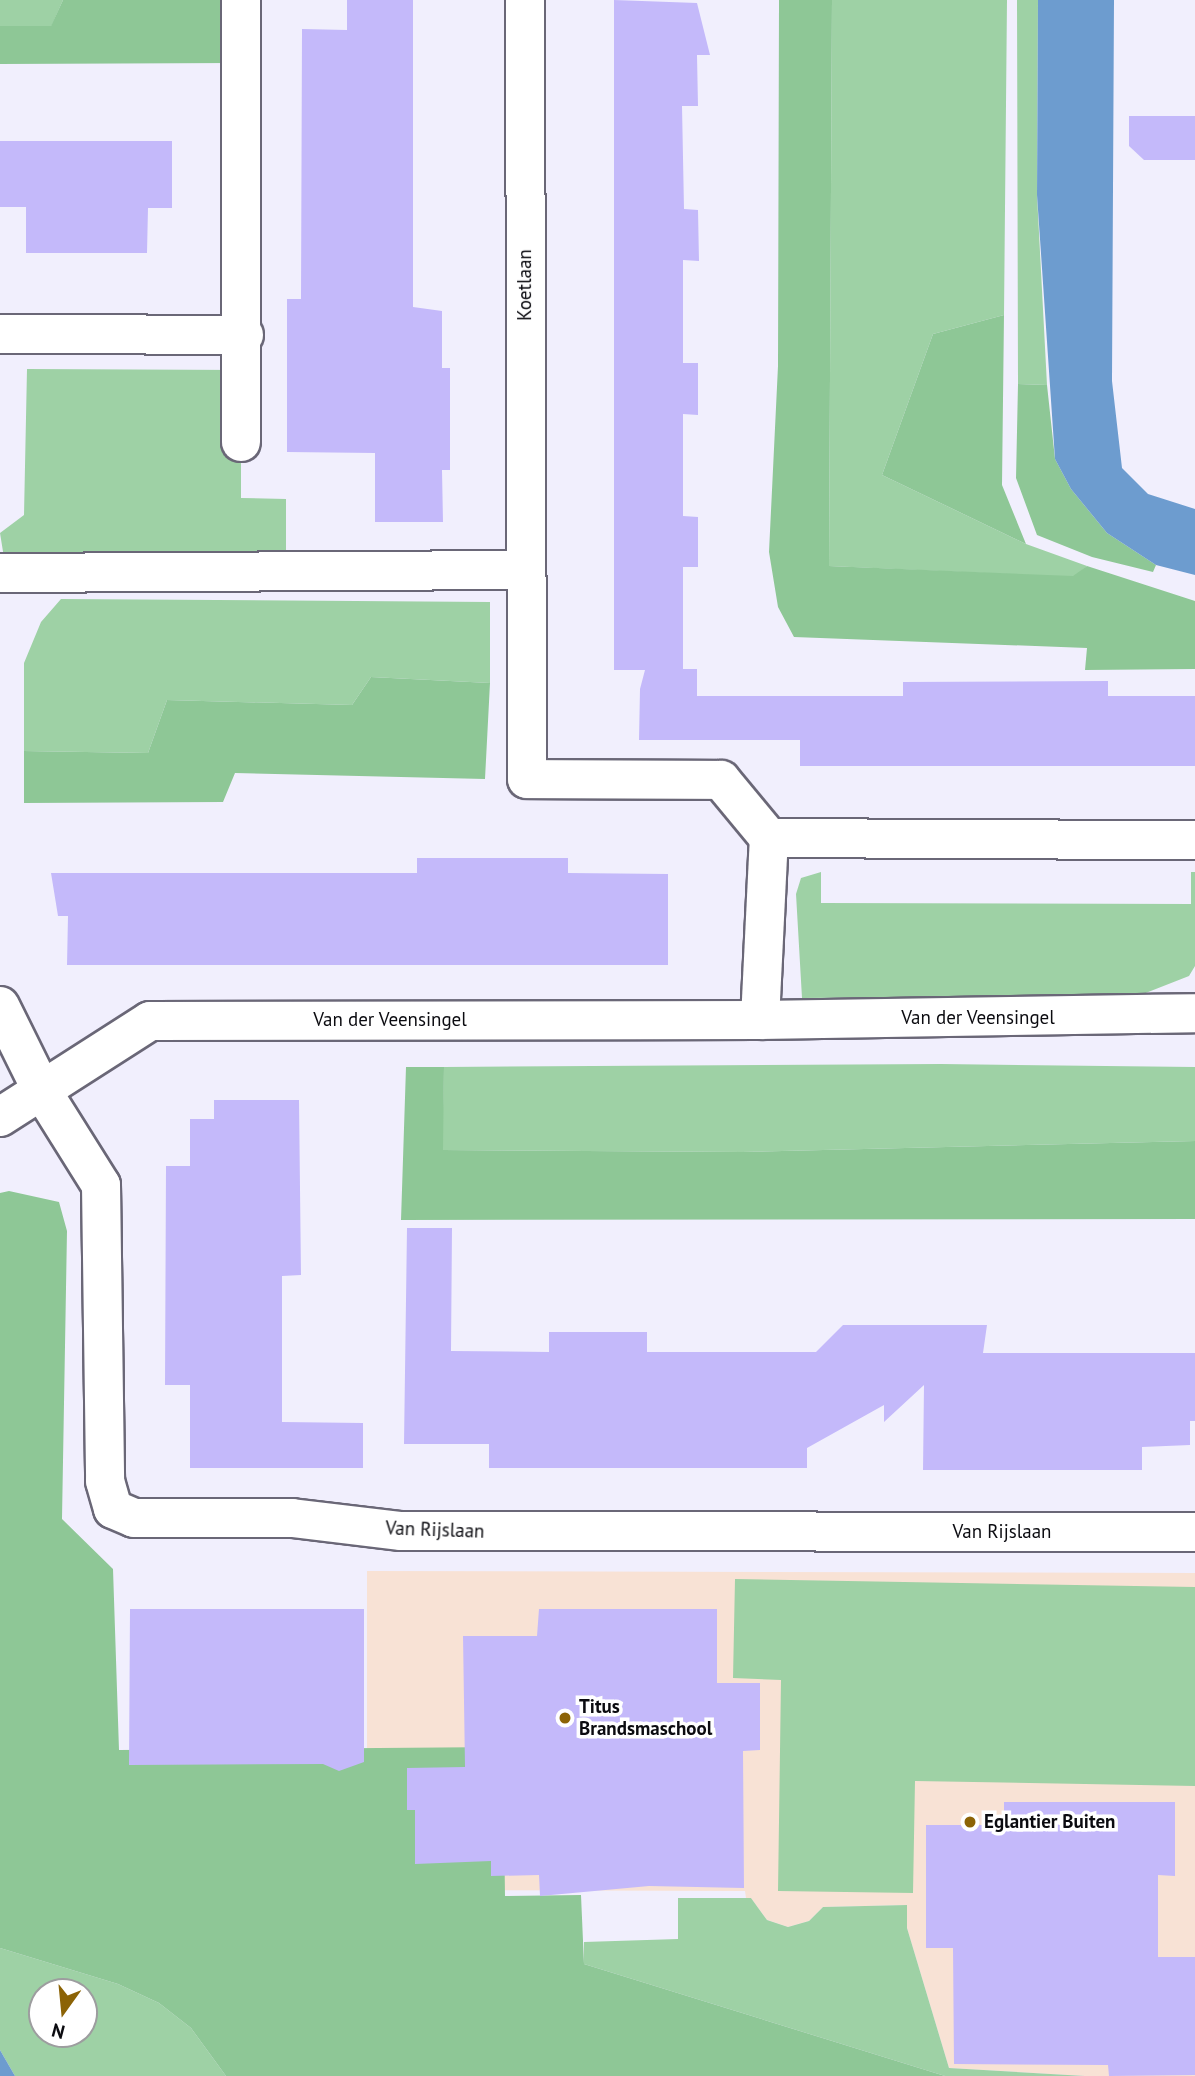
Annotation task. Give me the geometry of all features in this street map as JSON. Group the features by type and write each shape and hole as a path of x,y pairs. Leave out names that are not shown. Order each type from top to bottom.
{"street":[{"path":"241,0 244,335 241,442"},
{"name":"Koetlaan","path":"525,0 527,779 721,780 769,838"},
{"path":"0,334 244,335"},
{"path":"0,573 525,570"},
{"path":"760,1020 769,838 1195,840"},
{"path":"0,1006 42,1091"},
{"name":"Van der Veensingel","path":"0,1117 150,1021 760,1020 1195,1013"},
{"name":"Van Rijslaan","path":"42,1091 101,1185 105,1481 113,1509 134,1518 292,1518 401,1531 1195,1532"}],"shaded area":[{"name":"Eglantier Buiten","path":"367,1571 1195,1573 1195,2076 1085,2076 949,2068 907,1928 907,1905 823,1907 809,1921 788,1927 767,1920 751,1898 746,1898 745,1891 434,1890 367,1812"}],"green space":[{"path":"0,0 63,0 51,27 0,26"},
{"path":"63,0 234,0 235,63 0,64 0,26 51,26"},
{"path":"779,0 832,0 829,566 1073,576 1087,566 1195,601 1195,669 1085,670 1087,648 794,637 778,607 769,552 778,366"},
{"path":"832,0 1007,0 1004,315 933,334 882,475 1026,544 1087,566 1074,577 829,566"},
{"path":"1017,0 1038,0 1037,195 1047,385 1018,384"},
{"path":"1004,315 1002,485 1026,544 882,475 933,334"},
{"path":"27,369 241,370 241,498 286,499 286,554 56,552 5,564 0,533 24,515"},
{"path":"1018,384 1047,385 1055,459 1071,489 1107,533 1156,565 1153,572 1092,557 1037,535 1016,478"},
{"path":"61,599 490,602 490,683 371,677 352,705 167,700 148,753 24,751 24,663 41,622"},
{"path":"371,677 490,683 485,779 235,773 223,802 24,803 24,751 148,753 167,700 352,705"},
{"path":"821,872 821,903 1191,904 1191,872 1195,872 1195,966 1189,976 1138,996 802,998 796,894 801,878"},
{"path":"941,1064 1195,1067 1195,1141 742,1152 442,1150 444,1067"},
{"path":"406,1067 444,1067 443,1150 742,1152 1195,1141 1195,1219 401,1220"},
{"path":"9,1191 59,1202 67,1231 62,1519 113,1569 119,1750 503,1747 505,1896 581,1895 584,1964 945,2076 226,2076 191,2028 159,2003 118,1984 0,1948 0,1193"},
{"path":"735,1579 1195,1587 1195,1786 915,1781 913,1893 778,1891 781,1680 733,1678"},
{"path":"678,1898 751,1898 767,1920 788,1927 809,1921 823,1907 907,1905 907,1928 949,2068 1085,2076 945,2076 584,1964 584,1942 678,1939"},
{"path":"0,1948 118,1984 159,2003 191,2028 226,2076 15,2076 0,2050"}],"water":[{"path":"1038,0 1114,0 1112,381 1122,468 1148,494 1195,509 1195,575 1156,565 1107,533 1071,489 1055,459 1037,195"},
{"path":"0,2050 15,2076 0,2076"}],"building":[{"path":"347,0 413,0 413,307 442,311 442,368 450,368 450,470 442,470 443,522 375,522 375,453 287,452 287,299 301,299 302,29 347,30"},
{"path":"614,0 697,3 710,55 697,55 698,106 682,106 684,209 698,210 699,261 683,260 683,363 698,363 698,415 683,414 683,516 698,517 698,567 683,567 683,669 697,669 697,696 903,696 903,682 1108,681 1108,696 1195,696 1195,766 800,766 800,740 639,740 640,689 645,670 614,670"},
{"path":"1129,116 1195,116 1195,160 1144,160 1129,146"},
{"path":"0,141 172,141 172,208 148,208 147,253 26,253 26,207 0,207"},
{"path":"417,858 568,858 568,873 668,874 668,965 67,965 68,916 58,916 51,873 417,873"},
{"path":"214,1100 299,1100 301,1275 282,1276 282,1422 363,1423 363,1468 190,1468 190,1385 165,1385 166,1166 190,1166 190,1119 214,1119"},
{"path":"407,1228 452,1228 451,1351 549,1352 549,1332 647,1332 647,1352 816,1352 843,1325 987,1325 983,1353 1195,1353 1195,1421 1190,1421 1190,1445 1142,1447 1142,1470 923,1470 924,1385 884,1422 884,1405 807,1448 807,1468 489,1468 489,1444 404,1444"},
{"path":"130,1609 364,1609 364,1762 339,1771 323,1764 129,1765"},
{"name":"Titus Brandsmaschool","path":"539,1609 717,1609 717,1683 760,1683 760,1750 743,1751 744,1888 649,1886 540,1896 539,1875 491,1876 491,1861 415,1864 415,1810 407,1810 407,1768 465,1767 463,1636 537,1636"},
{"path":"1004,1802 1175,1802 1175,1876 1158,1875 1158,1957 1195,1957 1195,2075 1109,2076 1108,2065 954,2064 953,1948 926,1948 926,1825 1004,1825"}],"place":[{"name":"Titus Brandsmaschool","path":"565,1718"},
{"name":"Eglantier Buiten","path":"970,1822"}]}
